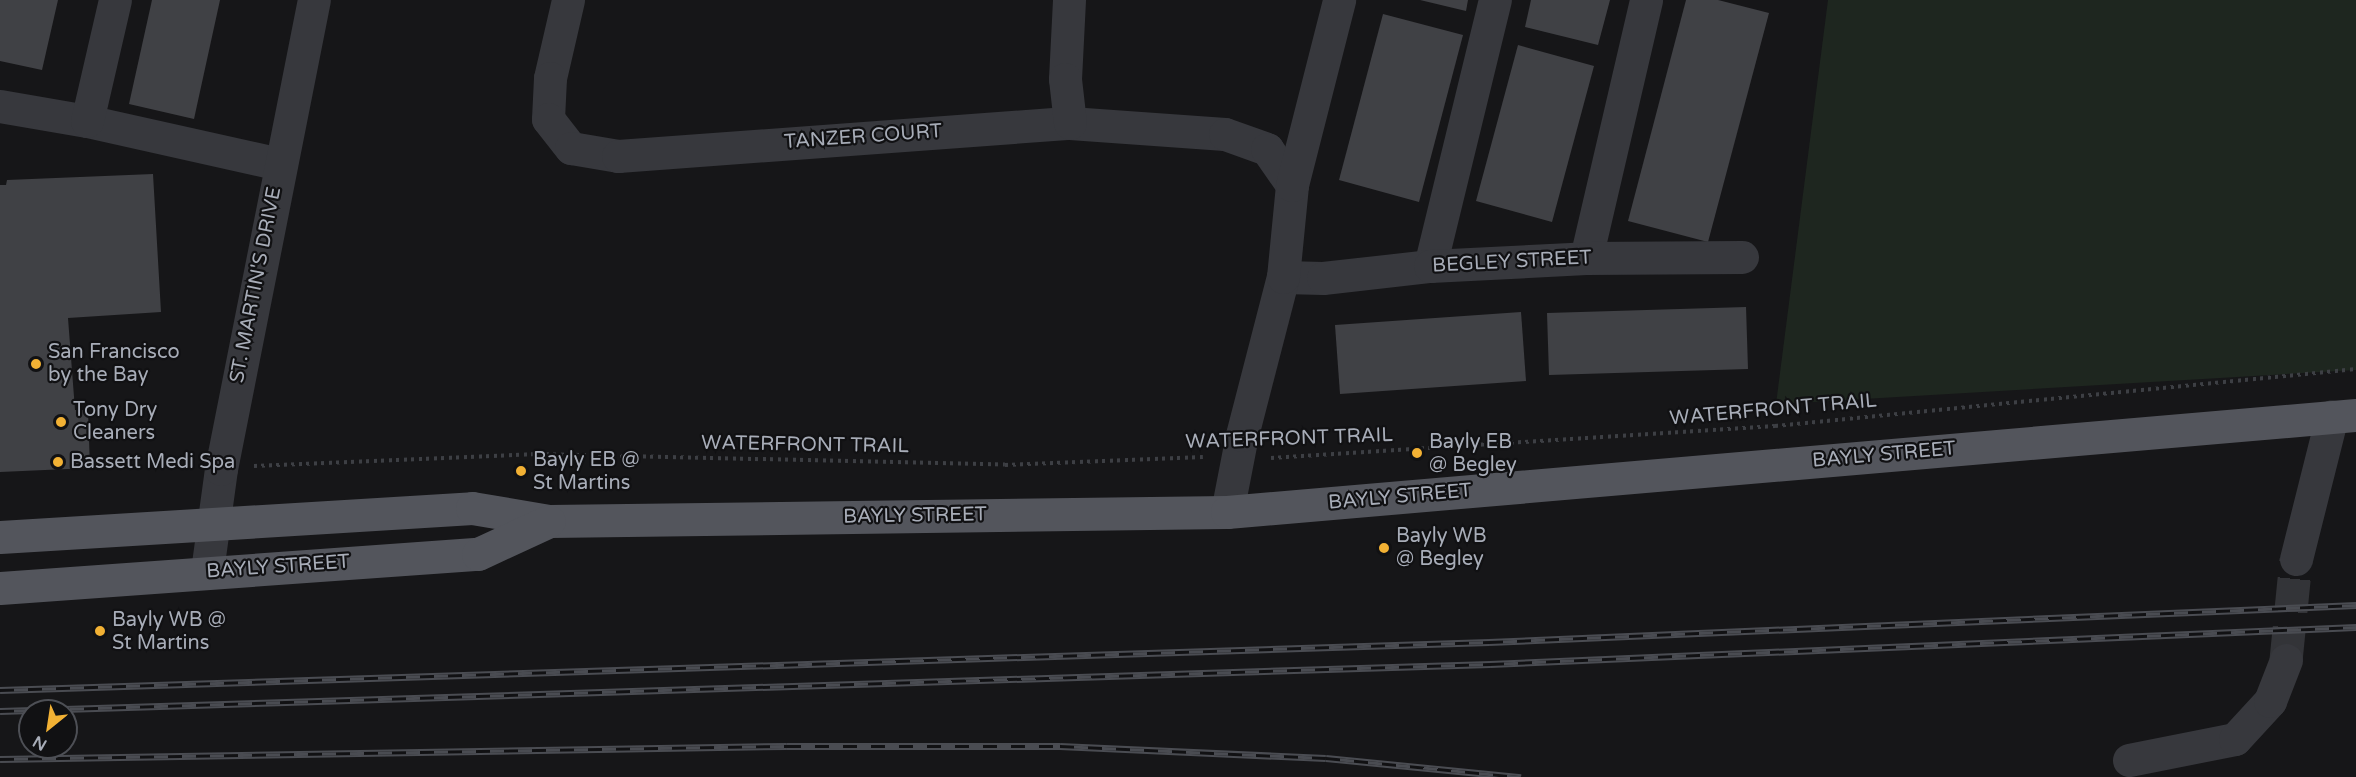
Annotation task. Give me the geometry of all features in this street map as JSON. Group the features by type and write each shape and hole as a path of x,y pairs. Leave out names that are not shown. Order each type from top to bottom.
{"main road":[{"name":"BAYLY STREET","path":"0,537 472,508 549,521 1227,512 2344,416"},
{"name":"BAYLY STREET","path":"0,588 478,554 549,521"}],"street":[{"path":"87,121 115,0"},
{"name":"ST. MARTIN'S DRIVE","path":"207,572 221,469 279,164 314,0"},
{"name":"TANZER COURT","path":"568,0 550,78 548,119 571,148 618,156 1070,123 1224,134 1267,149 1292,185"},
{"path":"1069,0 1065,79 1070,123"},
{"path":"1227,512 1237,456 1283,278 1292,185 1339,0"},
{"path":"1430,266 1495,0"},
{"path":"1586,258 1646,0"},
{"path":"0,106 87,121 279,164"},
{"name":"BEGLEY STREET","path":"1283,278 1323,278 1430,266 1586,258 1742,257"},
{"path":"2296,559 2344,416"},
{"path":"2129,760 2235,740 2270,701 2286,660"}],"path":[{"name":"WATERFRONT TRAIL","path":"221,469 288,462 538,454 1005,465 1237,456 1287,458 1775,426 2356,369"}],"shaded area":[{"path":"1828,0 2356,0 2356,370 1776,404"}],"building":[{"path":"0,0 58,0 42,70 0,61"},
{"path":"152,0 220,0 194,119 129,104"},
{"path":"1420,0 1468,0 1466,11"},
{"path":"1531,0 1610,0 1598,45 1525,27"},
{"path":"1686,0 1718,0 1769,13 1708,242 1628,221"},
{"path":"1383,14 1463,35 1419,202 1339,180"},
{"path":"1518,45 1594,66 1552,222 1476,201"},
{"path":"153,174 161,312 68,318 75,410 88,410 90,468 0,472 0,185 6,185 7,180"},
{"path":"1746,307 1748,369 1549,375 1547,313"},
{"path":"1521,312 1526,381 1340,394 1335,325"}],"tunnel":[{"path":"2286,660 2296,559"}],"railway":[{"path":"0,690 1489,642 2356,605"},
{"path":"0,711 1490,664 2356,627"},
{"path":"0,759 787,746 1060,746 1326,758 1521,777"}],"place":[{"name":"San Francisco by the Bay","path":"36,364"},
{"name":"Tony Dry Cleaners","path":"61,422"},
{"name":"Bayly EB @ Begley","path":"1417,453"},
{"name":"Bassett Medi Spa","path":"58,462"},
{"name":"Bayly EB @ St Martins","path":"521,471"},
{"name":"Bayly WB @ Begley","path":"1384,548"},
{"name":"Bayly WB @ St Martins","path":"100,631"}]}
